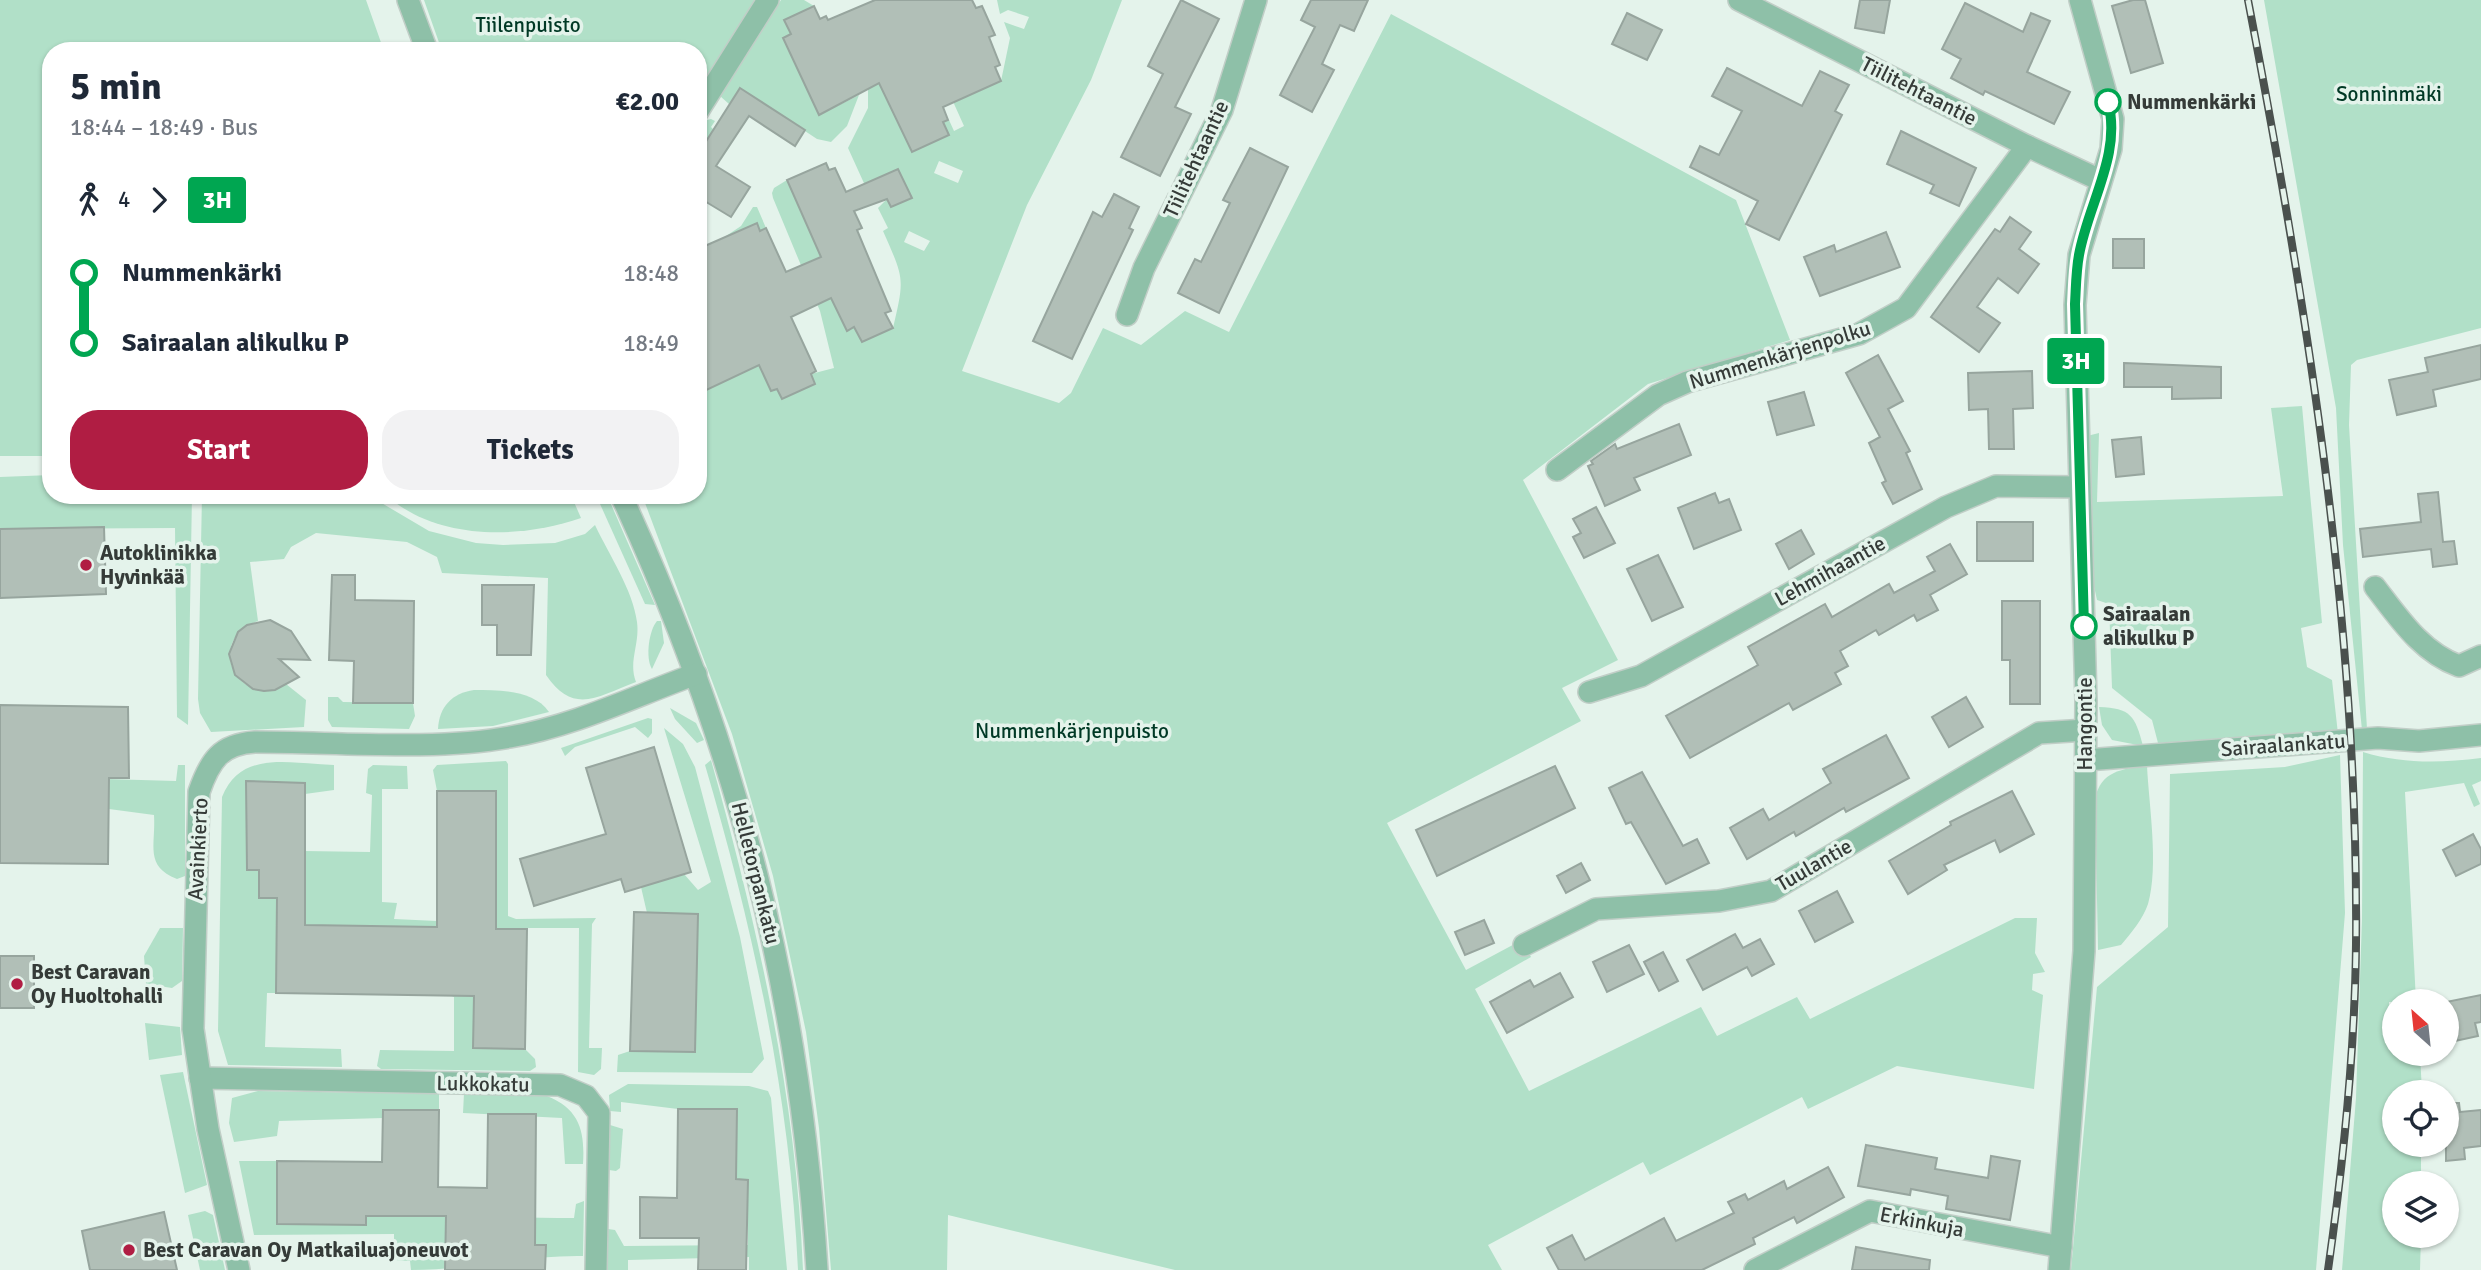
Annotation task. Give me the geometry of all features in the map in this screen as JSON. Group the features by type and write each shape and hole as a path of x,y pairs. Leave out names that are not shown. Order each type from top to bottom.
{"street":[{"path":"408,0 424,42"},
{"path":"707,97 768,0"},
{"name":"Tiilitehtaantie","path":"1127,315 1144,268 1222,110 1256,0"},
{"name":"Tiilitehtaantie","path":"1740,0 2027,146 2100,180"},
{"name":"Hangontie","path":"2059,1270 2084,956 2086,730 2075,304 2079,256 2111,149 2113,119 2080,0"},
{"name":"Nummenkärjenpolku","path":"1557,470 1668,391 1687,382 1859,334 1906,308 2027,146"},
{"name":"Lehmihaantie","path":"1589,692 1640,676 1946,507 1983,491 1996,486 2079,487"},
{"name":"Helletorpankatu","path":"625,504 657,572 696,674 755,858 798,1071 812,1182 817,1270"},
{"path":"2375,587 2412,635 2445,661 2459,666 2481,656"},
{"name":"Avainkierto","path":"239,1270 200,1079 192,998 199,792 206,770 218,752 239,743 255,742 475,743 513,737 569,721 696,674"},
{"name":"Tuulantie","path":"1524,945 1596,909 1719,901 1771,891 2039,733 2086,730"},
{"name":"Sairaalankatu","path":"2086,760 2378,738 2418,741 2481,736"},
{"name":"Lukkokatu","path":"200,1079 560,1085 586,1096 599,1113 596,1270"},
{"name":"Erkinkuja","path":"1755,1270 1870,1211 2061,1247"}],"green space":[{"path":"0,0 366,0 381,42 42,42 42,456 0,456"},
{"name":"Tiilenpuisto","path":"424,0 756,0 707,77 707,42 439,42"},
{"path":"781,0 804,0 814,6 784,20 791,34 783,39 791,55 799,52 796,66 812,99 819,95 827,111 859,95 847,126 831,142 817,139 740,88 729,104 720,96"},
{"name":"Nummenkärjenpuisto","path":"997,0 1122,0 1091,80 1027,205 962,371 1059,403 1071,393 1103,328 1141,345 1185,311 1229,332 1391,14 1736,200 1790,340 1648,384 1523,480 1618,660 1562,688 1581,721 1387,823 1466,970 1522,940 1531,957 1475,989 1529,1091 1701,1007 1717,1036 1797,997 1810,1019 2015,918 2037,918 2035,953 2045,972 2033,974 2032,990 2043,995 2034,1089 1897,1066 1808,1109 1802,1097 1650,1175 1643,1162 1488,1245 1502,1270 1175,1270 948,1215 947,1270 831,1270 819,1128 806,1032 773,876 732,734 645,504 707,504 707,389 741,372 720,240 741,226 753,207 757,207 766,228 760,231 757,224 777,389 782,399 815,384 811,374 834,368 820,311 773,198 774,188 787,180 818,248 829,253 815,260 847,330 854,327 862,342 893,328 901,288 899,269 883,231 888,228 878,208 887,199 891,207 912,198 868,192 848,148 868,108 868,86 838,17 854,9 905,137 912,134 919,149 949,135 943,122 949,120 954,131 964,126 937,66 964,80 971,95 1001,81 1010,38 1004,22 1024,29 1029,17 1008,10 1000,14","holes":["939,161 963,171 958,183 934,173","909,231 930,241 924,251 904,242"]},
{"name":"Sonninmäki","path":"2264,0 2481,0 2481,328 2357,360 2351,365 2349,425 2367,729 2362,730 2343,545 2336,408"},
{"path":"707,120 715,121 711,127 714,130 707,140"},
{"path":"2302,406 2322,623 2301,628 2307,667 2332,680 2338,734 2158,743 2152,720 2112,688 2109,604 2097,600 2092,577 2087,436 2099,433 2097,502 2283,496 2271,408"},
{"path":"42,475 42,504 192,504 188,725 177,717 175,528 0,529 0,477"},
{"path":"202,504 383,504 429,531 476,543 503,545 555,543 585,534 595,525 626,585 635,610 637,630 633,667 636,682 598,697 577,699 556,688 546,675 548,578 442,573 437,557 407,542 316,533 291,547 284,559 250,562 258,621 242,630 233,643 230,656 233,669 241,681 253,688 268,690 286,684 306,700 304,727 211,732 200,713 198,699"},
{"path":"399,504 575,504 581,518 532,530 480,532 429,521"},
{"path":"600,504 611,504 655,605 645,604"},
{"path":"657,621 661,621 664,643 652,669 649,644"},
{"path":"474,690 525,695 549,712 493,726 438,729 441,714 448,702 459,694"},
{"path":"328,697 338,697 343,702 413,703 415,716 409,729 332,727 328,720"},
{"path":"2099,707 2118,709 2130,716 2143,746 2112,740 2102,725"},
{"path":"670,708 696,723 704,740 697,743 675,719"},
{"path":"648,718 652,719 652,733 648,738 635,727 575,747 565,756 561,748"},
{"path":"664,728 683,744 695,767 740,937 764,1059 752,1073 617,1072 618,1055 630,1051 695,1052 698,914 647,913 641,887 684,874 698,890 711,882"},
{"path":"2363,752 2392,759 2422,761 2481,758 2481,781 2472,785 2480,804 2474,807 2464,783 2405,792 2415,989 2382,989 2382,1066 2421,1066 2421,1080 2382,1080 2382,1157 2421,1157 2421,1171 2382,1171 2382,1248 2421,1248 2420,1270 2342,1270 2356,1098 2362,919"},
{"path":"2340,755 2345,913 2316,1270 2071,1270 2097,987 2168,927 2170,774 2285,767"},
{"path":"711,760 744,886 772,1012 792,1140 803,1270 798,1270 787,1141 767,1015 739,890 705,765"},
{"path":"506,761 508,916 516,919 596,918 592,924 589,1048 602,1048 601,1069 594,1075 578,1072 579,928 476,928 473,1048 525,1049 535,1059 536,1067 530,1071 381,1069 377,1066 380,1050 454,1051 454,997 277,925 276,993 267,993 265,1047 341,1049 342,1067 228,1065 218,1031 222,797 231,782 241,772 269,763 334,765 334,790 305,794 305,783 246,781 247,870 259,870 304,851 370,852 372,795 366,793 368,769 373,765 407,766 408,789 382,789 382,902 397,903 394,919 437,921 496,903 496,791 437,791 433,770 437,765"},
{"path":"178,765 185,765 185,876 177,879 160,868 156,861 153,845 154,815 109,809 0,808 0,776 176,781"},
{"path":"2147,766 2153,854 2148,904 2140,920 2121,945 2098,950 2095,799 2107,777 2121,770"},
{"path":"160,928 183,928 182,981 172,988 146,984 144,956"},
{"path":"145,1023 180,1027 182,1055 149,1060"},
{"path":"183,1072 207,1185 185,1193 160,1075"},
{"path":"628,1084 749,1086 768,1091 771,1098 787,1270 749,1270 749,1257 628,1260 628,1270 608,1270 608,1229 615,1230 624,1246 748,1245 748,1180 736,1179 737,1109 678,1109 621,1102 621,1112 610,1111 609,1095"},
{"path":"258,1091 439,1094 439,1110 383,1110 383,1118 279,1121 277,1136 234,1142 229,1123 232,1098"},
{"path":"464,1093 547,1096 558,1101 578,1123 583,1142 583,1164 565,1164 562,1118 463,1113"},
{"path":"610,1125 623,1129 620,1168 616,1171 609,1170"},
{"path":"239,1161 277,1161 277,1224 366,1225 367,1199 383,1216 438,1216 438,1210 489,1216 557,1218 574,1218 576,1204 584,1201 583,1256 411,1270 410,1261 394,1260 394,1234 254,1235"},
{"path":"205,1211 213,1215 225,1270 200,1270 188,1215"}],"building":[{"path":"875,0 972,0 976,8 982,6 995,35 989,37 1000,65 995,67 1001,81 943,107 948,120 943,122 949,135 912,152 879,83 819,115 783,38 791,34 784,20 814,6 820,19 826,16 828,20"},
{"path":"1181,0 1219,19 1175,107 1191,114 1160,176 1121,157 1163,74 1148,66"},
{"path":"1311,0 1368,0 1354,31 1340,25 1322,64 1334,70 1312,112 1280,95 1315,27 1301,20"},
{"path":"1860,0 1890,0 1884,33 1855,28"},
{"path":"2133,0 2145,0 2163,63 2131,73 2112,6"},
{"path":"1965,3 2023,32 2031,13 2050,21 2027,72 2070,92 2054,124 1985,91 1983,95 1951,78 1961,59 1942,49"},
{"path":"1627,13 1662,30 1647,60 1612,44"},
{"path":"1727,68 1802,106 1820,71 1849,85 1835,111 1842,115 1779,240 1746,224 1758,201 1690,167 1700,146 1719,155 1742,111 1712,96"},
{"path":"740,88 805,130 795,146 749,116 716,166 750,187 731,217 707,202 707,140"},
{"path":"1901,131 1976,168 1959,206 1930,193 1934,185 1887,164"},
{"path":"1250,148 1288,167 1219,313 1178,293 1195,259 1201,262 1230,203 1223,200"},
{"path":"826,163 829,170 835,168 846,192 898,169 912,198 891,207 887,199 854,211 862,228 857,230 891,311 885,313 893,328 862,342 854,327 847,331 831,298 791,317 816,371 811,374 815,384 782,399 777,389 771,391 759,365 707,390 707,245 757,223 760,231 766,228 786,272 821,257 787,180"},
{"path":"1114,194 1139,207 1129,228 1133,230 1072,359 1033,341 1093,212 1102,217"},
{"path":"2010,217 2031,232 2019,249 2039,264 2018,293 1998,278 1977,307 2000,323 1979,352 1931,317 1995,229 2000,232"},
{"path":"1886,232 1900,267 1820,296 1804,257 1834,245 1836,252"},
{"path":"2113,239 2144,239 2144,268 2113,268"},
{"path":"2481,345 2481,379 2433,390 2436,406 2397,415 2389,380 2428,372 2425,358"},
{"path":"1878,355 1903,401 1888,409 1910,451 1906,453 1922,489 1893,504 1882,483 1886,481 1869,443 1880,437 1846,373"},
{"path":"2124,363 2221,367 2221,398 2172,399 2172,387 2124,387"},
{"path":"2032,371 2033,408 2013,409 2014,449 1989,449 1988,409 1969,410 1968,373"},
{"path":"1804,392 1814,425 1777,435 1768,402"},
{"path":"1679,424 1691,455 1634,478 1640,490 1605,506 1588,466 1593,464 1591,461 1615,444 1617,449"},
{"path":"2141,437 2144,474 2116,477 2112,440"},
{"path":"2438,492 2443,542 2454,541 2457,564 2433,567 2431,549 2363,557 2360,529 2421,522 2418,494"},
{"path":"1715,493 1719,503 1729,499 1741,530 1694,549 1678,508"},
{"path":"1596,507 1615,543 1584,558 1573,537 1581,533 1573,519"},
{"path":"1977,522 2033,522 2033,561 1977,561"},
{"path":"104,527 106,594 0,598 0,529"},
{"path":"1801,530 1814,554 1789,569 1776,544"},
{"path":"1950,544 1967,574 1930,595 1938,610 1917,621 1914,615 1879,635 1876,630 1840,651 1848,666 1835,673 1841,684 1793,710 1789,703 1690,758 1666,716 1758,665 1748,647 1825,604 1832,617 1889,584 1894,593 1935,571 1927,557"},
{"path":"1658,555 1683,607 1652,621 1627,569"},
{"path":"332,575 355,575 355,600 414,601 413,703 353,703 354,661 329,660"},
{"path":"482,585 534,585 531,655 497,655 497,625 482,625"},
{"path":"2002,601 2040,601 2040,704 2010,704 2010,660 2002,660"},
{"path":"270,620 291,631 310,660 279,659 299,677 275,690 264,691 253,689 235,675 229,654 238,632 247,625"},
{"path":"1966,697 1983,727 1949,747 1932,717"},
{"path":"0,705 128,707 129,778 109,778 108,864 0,863"},
{"path":"1886,735 1909,778 1846,812 1844,808 1796,836 1794,832 1747,859 1730,828 1763,809 1769,820 1831,783 1823,769"},
{"path":"654,747 691,872 625,892 621,879 534,906 520,859 606,834 586,768"},
{"path":"1555,766 1575,808 1437,876 1416,830"},
{"path":"1642,772 1683,846 1697,839 1709,863 1666,884 1631,822 1626,824 1609,788"},
{"path":"246,781 305,783 305,925 437,927 437,791 496,791 496,929 527,929 525,1049 473,1048 474,996 276,993 277,898 259,898 259,870 247,870"},
{"path":"2012,791 2034,834 2000,852 1995,840 1944,865 1947,870 1908,894 1889,861 1951,825 1950,822"},
{"path":"2473,834 2481,849 2481,864 2456,876 2443,850"},
{"path":"1581,863 1590,880 1566,893 1557,876"},
{"path":"1837,891 1853,922 1815,942 1799,911"},
{"path":"634,912 698,914 695,1052 630,1051"},
{"path":"1484,920 1494,943 1465,955 1455,932"},
{"path":"1735,934 1743,948 1760,939 1774,964 1752,976 1747,967 1703,990 1687,960"},
{"path":"1629,945 1644,974 1607,992 1593,962"},
{"path":"1663,952 1678,981 1659,991 1644,962"},
{"name":"Best Caravan Oy Huoltohalli","path":"0,956 34,956 34,1008 0,1008"},
{"path":"1560,973 1573,997 1507,1033 1490,1002 1530,980 1534,987"},
{"path":"2481,995 2481,1022 2475,1023 2478,1036 2459,1040 2459,999"},
{"path":"2459,1103 2460,1112 2481,1110 2481,1146 2464,1148 2465,1159 2446,1161 2446,1157 2459,1157"},
{"path":"678,1109 737,1109 736,1179 748,1180 746,1270 698,1270 699,1238 640,1238 640,1197 677,1198"},
{"path":"383,1110 439,1110 438,1187 487,1188 488,1114 536,1114 535,1245 546,1245 545,1270 445,1270 446,1216 366,1216 366,1225 277,1224 277,1161 382,1162"},
{"path":"1866,1145 1937,1158 1935,1169 1988,1178 1991,1156 2020,1161 2010,1220 1946,1209 1948,1196 1911,1189 1910,1195 1858,1186"},
{"path":"1828,1167 1844,1197 1797,1223 1794,1217 1753,1238 1755,1244 1702,1270 1559,1270 1547,1248 1572,1235 1585,1260 1664,1218 1676,1241 1734,1213 1728,1202 1745,1194 1748,1200 1784,1181 1787,1189"},
{"name":"Best Caravan Oy Matkailuajoneuvot","path":"164,1212 177,1270 90,1270 82,1231"},
{"path":"1856,1247 1930,1260 1929,1270 1852,1270"}],"railway":[{"path":"2248,0 2309,351 2339,588 2349,707 2355,826 2355,984 2347,1107 2328,1270"}],"bus line":[{"name":"3H","path":"2084,626 2075,304 2079,256 2111,149 2113,119 2108,102"}],"place":[{"name":"Nummenkärki","path":"2108,102"},
{"name":"Autoklinikka Hyvinkää","path":"86,565"},
{"name":"Sairaalan alikulku P","path":"2084,626"},
{"name":"Best Caravan Oy Huoltohalli","path":"17,984"},
{"name":"Best Caravan Oy Matkailuajoneuvot","path":"129,1250"}]}
